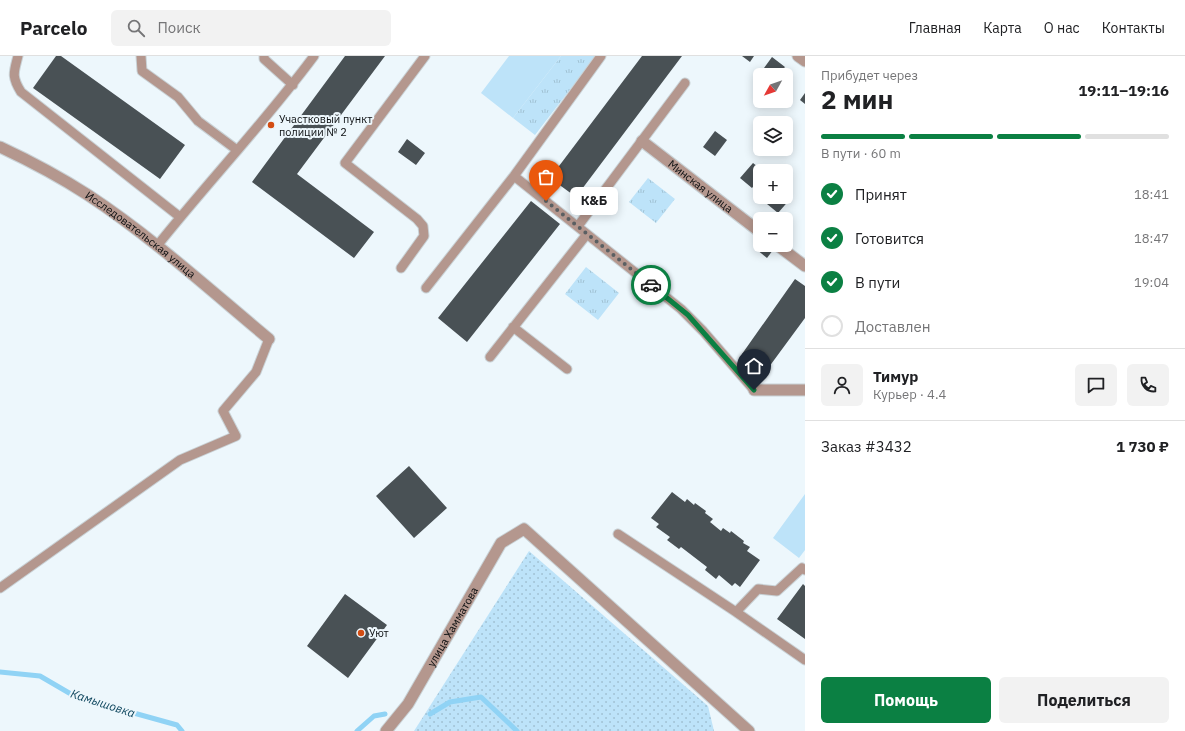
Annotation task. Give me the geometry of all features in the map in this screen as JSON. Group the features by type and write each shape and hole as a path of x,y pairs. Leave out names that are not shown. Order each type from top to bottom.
{"street":[{"path":"798,56 805,61"},
{"name":"Минская улица","path":"642,141 753,227"},
{"name":"Исследовательская улица","path":"0,147 61,179 115,214 157,246 269,339"},
{"path":"786,252 805,266"},
{"path":"754,390 805,390"},
{"name":"улица Хамматова","path":"386,731 408,704 501,543 524,529 749,731"}],"lane":[{"path":"18,56 14,73 16,84 21,92 180,217"},
{"path":"141,56 142,70 178,97 198,120 237,150"},
{"path":"264,56 264,59 293,84"},
{"path":"157,246 293,84 314,56"},
{"path":"401,268 424,236 423,226 417,219 345,164 425,56"},
{"path":"426,288 514,176 600,56"},
{"path":"578,226 685,83"},
{"path":"514,176 685,312 754,390"},
{"path":"490,357 587,234"},
{"path":"513,327 567,369"},
{"path":"0,588 180,460 236,436 223,411 256,372 269,339"},
{"path":"618,534 736,612 805,660"},
{"path":"736,612 758,589 777,591 802,568 805,570"}],"green space":[{"path":"509,56 561,56 513,118 481,93"},
{"path":"561,56 596,56 535,135 513,118"},
{"path":"648,178 675,199 656,223 629,202"},
{"path":"586,267 619,293 598,320 565,294"},
{"path":"805,494 805,550 799,558 773,538"},
{"path":"529,551 708,706 714,731 414,731"}],"building":[{"path":"56,56 61,56 185,145 160,179 33,88"},
{"path":"345,56 385,56 297,174 374,232 354,258 252,182"},
{"path":"642,56 682,56 576,197 550,178"},
{"path":"742,56 754,56 750,62"},
{"path":"772,57 785,67 784,68 764,68"},
{"path":"805,93 805,104 800,100"},
{"path":"715,131 727,140 715,156 703,147"},
{"path":"407,139 425,153 416,165 398,152"},
{"path":"753,163 754,164 753,164 752,188 740,178"},
{"path":"531,201 560,224 467,342 438,318"},
{"path":"767,204 786,204 779,212"},
{"path":"760,252 772,252 767,258"},
{"path":"795,279 805,286 805,318 766,371 742,354"},
{"path":"409,466 447,508 414,538 376,496"},
{"path":"672,492 685,502 687,499 694,505 695,503 706,511 705,513 713,519 710,522 721,531 723,528 730,533 731,531 744,541 743,543 750,547 747,551 760,560 740,587 735,583 732,586 719,575 716,579 705,570 707,567 681,547 679,549 667,540 670,537 656,527 659,524 651,518"},
{"path":"803,584 805,586 805,639 777,619"},
{"path":"345,594 387,625 348,678 307,646"}],"waterway":[{"name":"Камышовка","path":"0,672 40,676 76,697 177,725 182,731"},
{"name":"Камышовка","path":"430,714 450,702 481,697 517,731"},
{"name":"Камышовка","path":"357,731 374,716 385,714"}],"way so far":[{"path":"546,201 651,285"}],"place":[{"name":"Участковый пункт полиции № 2","path":"271,125"},
{"name":"К&Б","path":"546,201"},
{"name":"Уют","path":"361,633"}],"route":[{"path":"651,285 688,315 754,390"}]}
